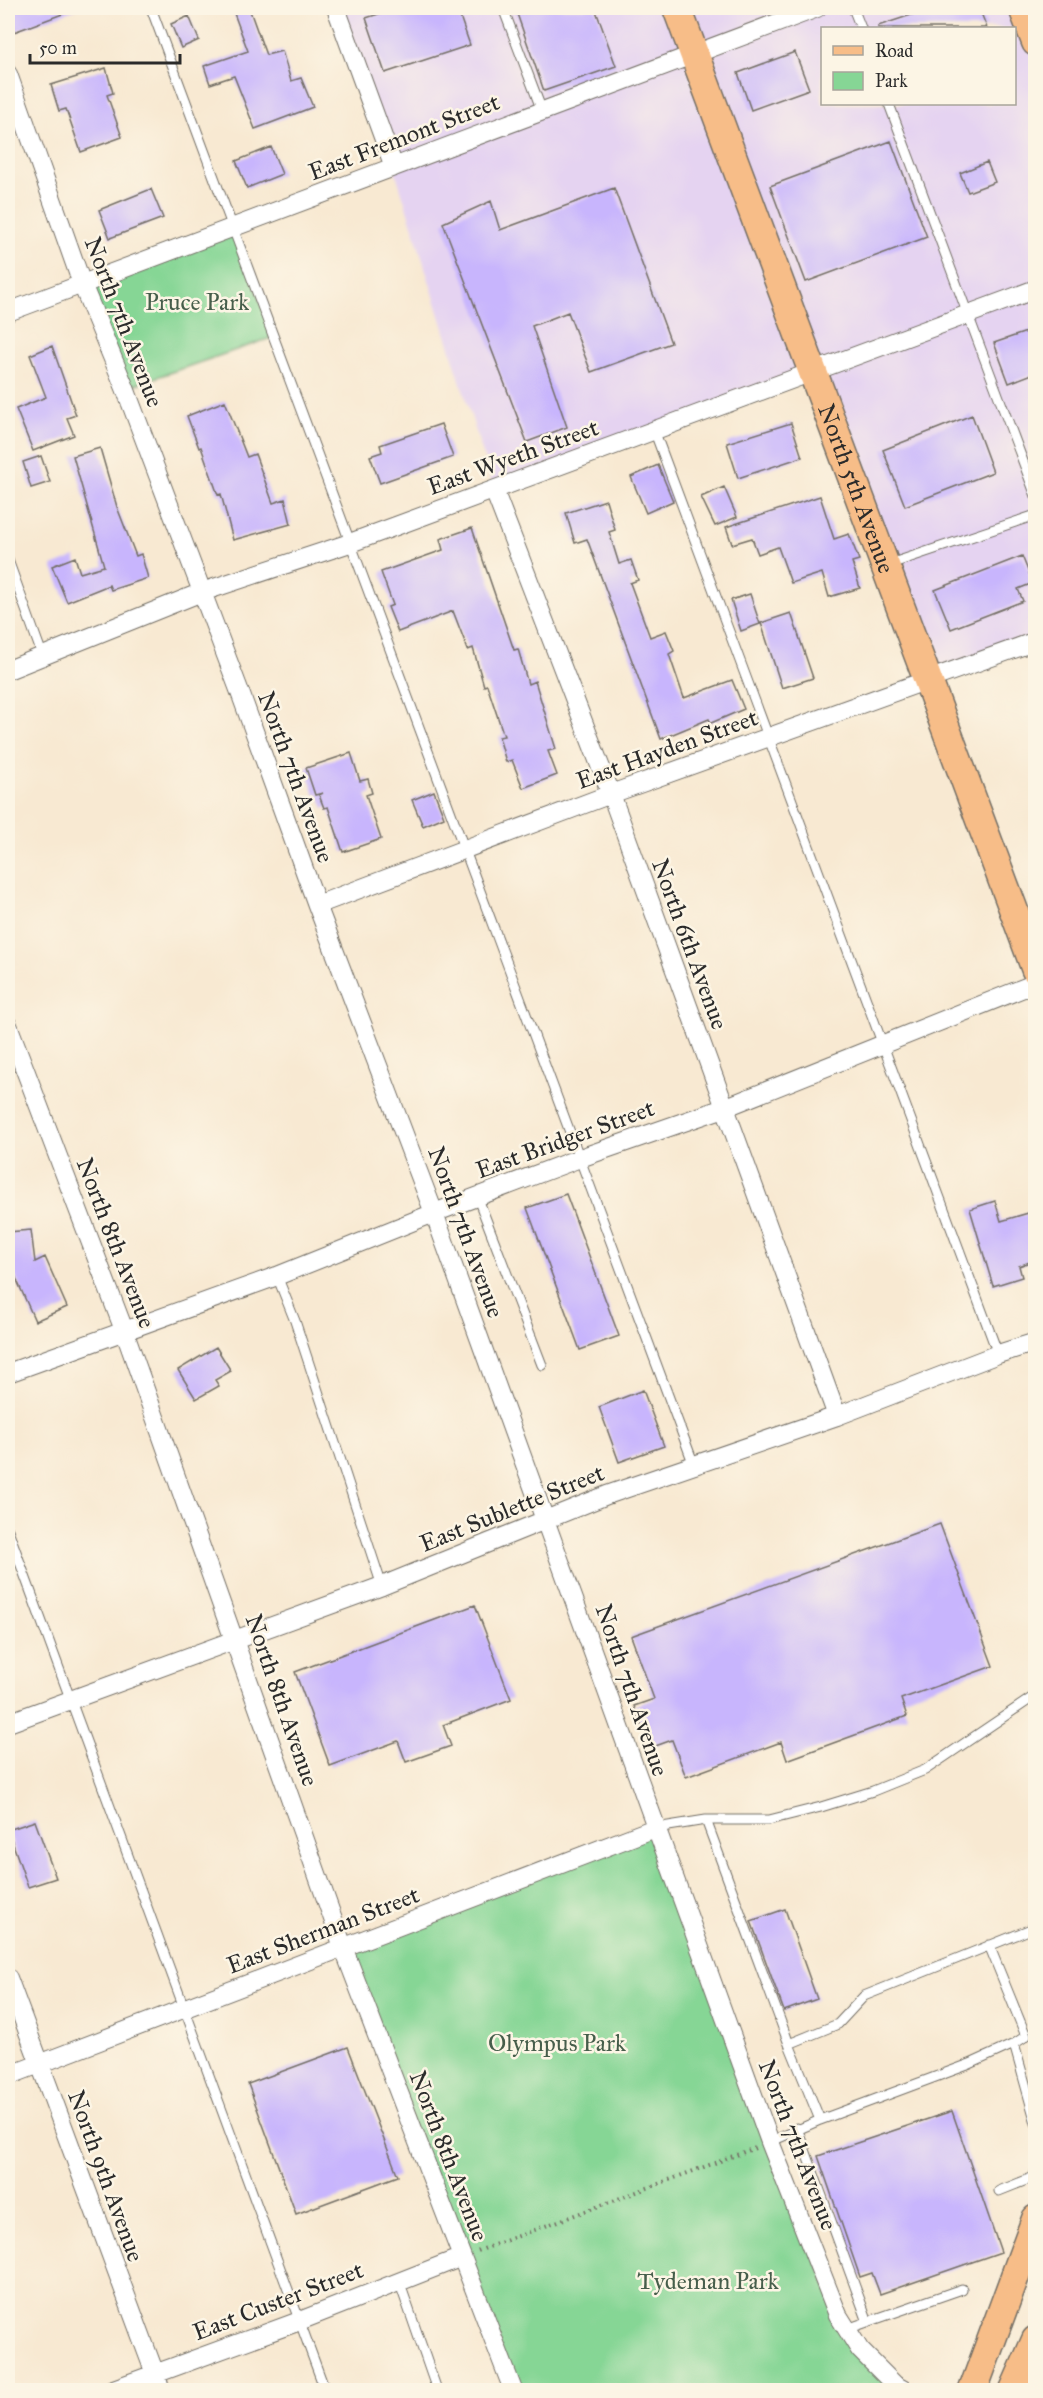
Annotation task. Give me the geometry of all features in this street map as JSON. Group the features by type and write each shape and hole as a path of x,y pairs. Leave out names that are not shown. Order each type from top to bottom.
{"main road":[{"name":"North 5th Avenue","path":"677,8 1035,970"},
{"path":"1023,8 1035,42"},
{"path":"973,2391 1035,2219"},
{"path":"1014,2391 1035,2340"}],"street":[{"path":"336,8 394,167"},
{"name":"East Fremont Street","path":"8,312 816,8"},
{"name":"North 7th Avenue","path":"8,74 82,284 125,388 434,1213 770,2142 838,2315 860,2350 897,2389"},
{"name":"East Wyeth Street","path":"8,670 202,592 351,543 1035,289"},
{"name":"North 6th Avenue","path":"494,490 611,794 837,1416"},
{"name":"East Hayden Street","path":"317,904 611,794 1035,641"},
{"name":"East Bridger Street","path":"8,1372 277,1276 477,1196 724,1108 1035,983"},
{"name":"North 8th Avenue","path":"8,1025 124,1330 343,1947 513,2391"},
{"name":"East Sublette Street","path":"8,1723 382,1586 607,1495 837,1416 1035,1342"},
{"name":"East Sherman Street","path":"8,2076 655,1828"},
{"name":"North 9th Avenue","path":"8,1978 161,2391"},
{"name":"East Custer Street","path":"111,2391 154,2373 297,2322 462,2257"}],"lane":[{"path":"151,8 694,1465"},
{"path":"503,8 542,111"},
{"path":"853,8 861,27"},
{"path":"889,105 1035,496"},
{"path":"654,430 998,1354"},
{"path":"885,566 1035,515"},
{"path":"8,560 44,657"},
{"path":"477,1196 542,1365"},
{"path":"277,1276 296,1321 382,1586"},
{"path":"8,1530 324,2391"},
{"path":"655,1828 706,1820 769,1820 873,1791 925,1770 1035,1695"},
{"path":"706,1820 789,2044 820,2120"},
{"path":"789,2044 838,2024 864,1996 1035,1927"},
{"path":"770,2142 797,2128 873,2098 970,2064 1026,2036 988,1945"},
{"path":"1014,2044 1035,2122"},
{"path":"797,2128 868,2322"},
{"path":"999,2191 1034,2177 1035,2169"},
{"path":"399,2281 437,2391"},
{"path":"847,2329 962,2289"}],"path":[{"path":"462,2257 770,2142"}],"shaded area":[{"path":"336,8 1035,8 1035,642 928,681 812,371 494,490 394,167"}],"green space":[{"name":"Pruce Park","path":"233,227 274,337 125,388 82,284"},
{"name":"Olympus Park","path":"655,1828 838,2315 898,2390 513,2390 343,1947"}],"building":[{"path":"8,8 76,8 76,9 14,32"},
{"path":"232,8 249,8 266,55 282,51 291,81 301,78 313,107 255,129 234,76 210,84 204,66 248,51"},
{"path":"397,8 457,8 470,45 385,73 366,18"},
{"path":"515,8 595,8 616,66 544,91"},
{"path":"932,8 979,8 987,27 878,27"},
{"path":"189,16 199,40 181,48 171,24"},
{"path":"795,52 809,89 751,110 738,73"},
{"path":"106,68 113,93 107,95 122,137 81,152 66,109 59,111 51,85"},
{"path":"891,141 927,237 806,282 770,186"},
{"path":"271,147 282,174 247,188 236,161"},
{"path":"987,162 995,182 968,192 960,173"},
{"path":"614,188 671,343 591,372 568,312 532,326 567,427 527,442 443,223 491,201 500,230"},
{"path":"151,189 163,218 110,238 99,210"},
{"path":"1035,329 1035,373 1009,383 994,343"},
{"path":"52,346 76,415 67,418 74,435 33,451 16,409 46,397 30,355"},
{"path":"225,401 247,457 255,454 273,503 285,499 291,524 233,540 221,494 218,495 187,416"},
{"path":"972,415 993,472 905,506 883,450"},
{"path":"791,423 802,457 738,478 727,443"},
{"path":"441,424 453,457 380,483 370,456 382,452 380,445"},
{"path":"100,448 117,507 136,556 141,554 148,578 111,590 109,585 67,602 52,566 75,557 80,573 104,566 73,456"},
{"path":"41,456 50,482 31,488 23,462"},
{"path":"658,465 673,501 646,513 631,477"},
{"path":"724,487 737,517 715,526 701,497"},
{"path":"820,496 834,539 849,534 859,560 852,562 860,588 829,597 822,573 791,583 778,547 758,554 752,538 732,544 726,527"},
{"path":"606,500 615,530 609,532 619,564 631,560 638,580 630,583 650,637 666,631 674,651 669,654 684,698 732,680 744,709 711,723 709,719 661,739 587,539 575,543 566,513"},
{"path":"472,528 514,650 518,649 528,684 535,681 556,749 548,751 557,775 523,788 512,760 506,762 499,737 504,736 487,685 484,686 473,648 468,650 453,611 398,632 388,607 393,605 381,572 443,550 440,539"},
{"path":"1022,556 1033,583 1018,589 1023,601 951,629 935,590"},
{"path":"750,594 760,624 741,631 731,600"},
{"path":"791,613 813,678 782,688 761,623"},
{"path":"351,753 360,781 368,779 372,793 366,795 381,839 343,852 328,807 324,808 319,795 323,793 315,795 306,768"},
{"path":"434,791 444,817 423,826 412,800"},
{"path":"566,1194 619,1336 580,1350 527,1208"},
{"path":"995,1201 1001,1221 1035,1211 1035,1260 1019,1266 1022,1277 993,1286 970,1209"},
{"path":"31,1230 35,1262 45,1257 67,1307 35,1321 8,1260 8,1232"},
{"path":"216,1347 231,1371 215,1380 219,1386 196,1399 178,1370"},
{"path":"643,1390 664,1446 619,1462 599,1407"},
{"path":"940,1524 993,1666 901,1699 907,1716 787,1760 781,1742 686,1777 672,1740 650,1748 634,1706 654,1699 631,1636"},
{"path":"475,1605 511,1699 443,1725 451,1746 406,1762 398,1741 330,1766 295,1672"},
{"path":"35,1821 56,1878 28,1887 8,1830"},
{"path":"785,1909 817,1999 784,2011 751,1921"},
{"path":"348,2047 398,2176 296,2214 248,2084"},
{"path":"952,2111 1001,2252 880,2294 872,2273 860,2277 818,2156"}],"park label":[{"name":"Tydeman Park","path":"708,2281"}]}
